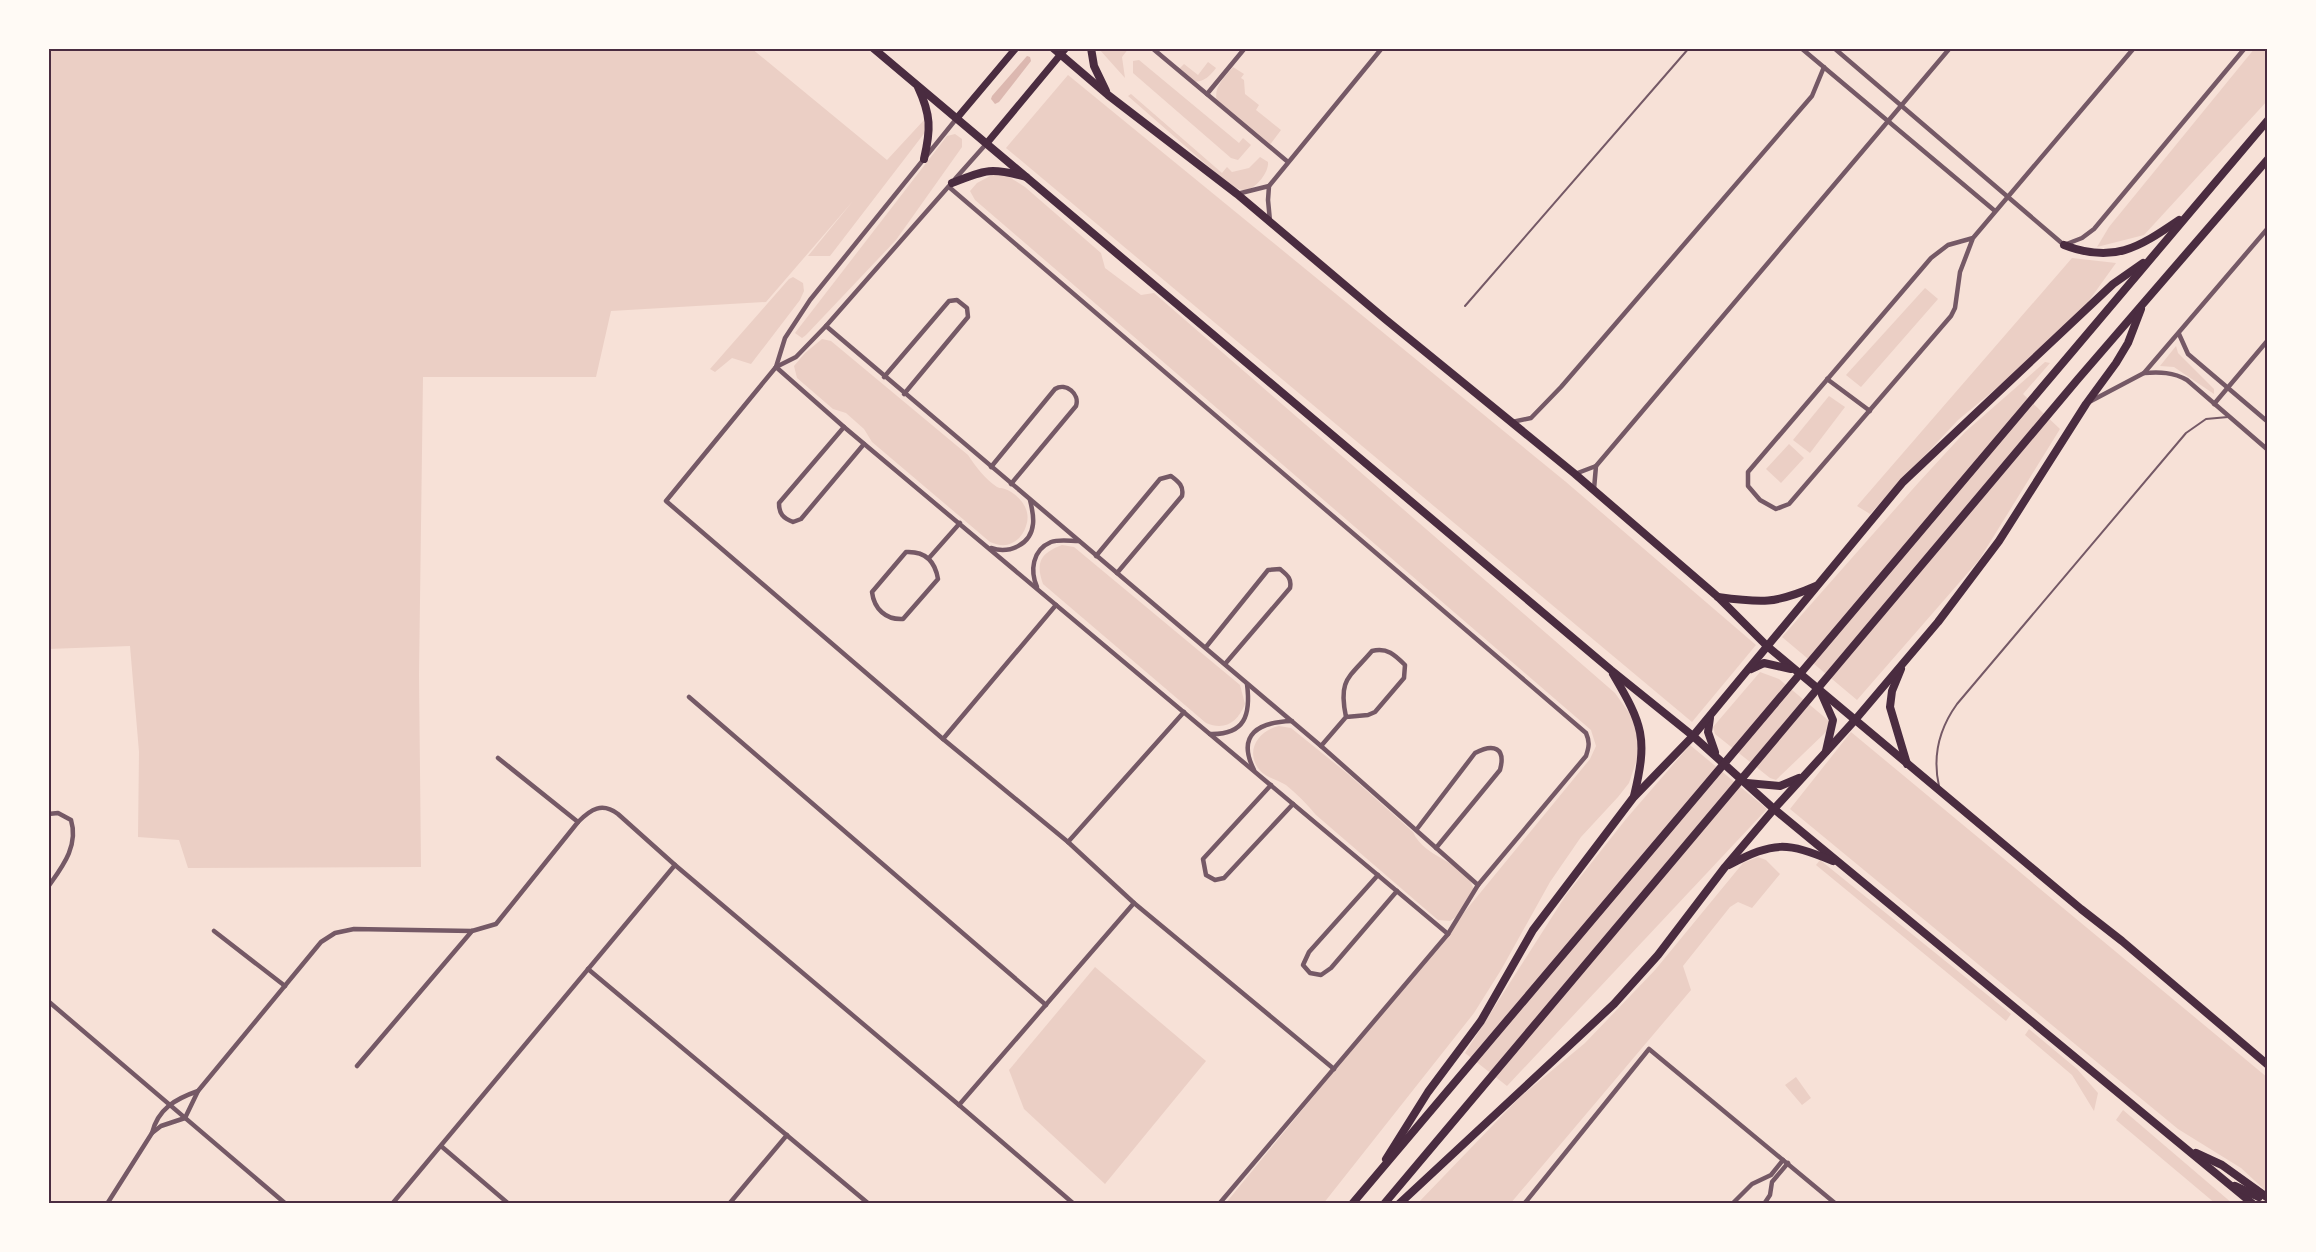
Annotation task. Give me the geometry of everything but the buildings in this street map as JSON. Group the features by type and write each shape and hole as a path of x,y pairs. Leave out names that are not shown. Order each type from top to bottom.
{"main road":[{"path":"873,48 1611,670 1693,736 1774,809 2253,1204"},
{"path":"957,118 1016,48"},
{"path":"1053,48 1063,51 1108,96 1271,221 1385,319 1594,489 1718,597 1767,646 1795,670 2081,909 2122,940 2268,1065"},
{"path":"1091,48 1094,66 1108,96"},
{"path":"987,143 1063,51"},
{"path":"916,83 930,119 929,140 924,159"},
{"path":"1352,1204 2268,120"},
{"path":"1384,1204 2078,379 2268,159"},
{"path":"951,185 990,170 1028,178"},
{"path":"2064,245 2088,254 2131,249 2151,239 2187,215"},
{"path":"1370,1183 1428,1092 1481,1021 1533,930 1633,798 1714,712 1903,482 2113,284 2152,256"},
{"path":"1399,1204 1614,1004 1658,956 1725,867 1774,809 1855,720 1938,622 1980,567 2085,404 2116,363 2128,343 2143,305"},
{"path":"1718,597 1744,601 1774,601 1786,599 1817,585"},
{"path":"1904,661 1892,691 1890,707 1908,765"},
{"path":"1746,673 1764,663 1795,670"},
{"path":"1611,670 1627,697 1642,738 1640,769 1633,798"},
{"path":"1820,691 1833,720 1825,753"},
{"path":"1714,712 1709,721 1708,732 1718,758"},
{"path":"1745,782 1780,786 1804,775"},
{"path":"1725,867 1757,850 1778,846 1806,850 1842,865"},
{"path":"2189,1150 2222,1165 2268,1200"},
{"path":"2228,1183 2268,1200"}],"street":[{"path":"1152,48 1288,162"},
{"path":"1206,94 1245,48"},
{"path":"1271,221 1269,186 1382,48"},
{"path":"1801,48 1995,211"},
{"path":"1575,474 1596,466 1950,48"},
{"path":"1973,238 1948,245 1931,258 1748,472 1748,486 1760,500 1776,509 1790,504 1951,316 1955,308 1965,255 1973,238 2134,48"},
{"path":"1836,49 2064,245 2082,238 2094,229 2246,48"},
{"path":"1512,422 1531,418 1561,387 1812,96 1824,67"},
{"path":"957,118 810,300 785,338 776,367 666,501 943,739 1068,842 1134,903 1334,1069"},
{"path":"776,367 796,357 826,326 987,143"},
{"path":"951,185 1586,733 1589,744 1586,756 1478,885 1448,934 1219,1204"},
{"path":"1237,194 1269,186"},
{"path":"2085,404 2144,373 2268,228"},
{"path":"884,377 949,301 957,300 967,308 968,317 904,394"},
{"path":"826,326 1322,746 1478,885"},
{"path":"2178,334 2188,354 2268,422"},
{"path":"2214,404 2268,340"},
{"path":"776,367 864,444 1448,934"},
{"path":"2144,373 2178,374 2268,450"},
{"path":"1827,378 1870,411"},
{"path":"991,467 1055,389 1065,386 1076,395 1078,400 1076,406 1011,484"},
{"path":"844,427 779,503 779,511 785,519 793,522 801,519 864,444"},
{"path":"1594,489 1596,466"},
{"path":"1096,556 1160,478 1171,476 1181,484 1184,490 1182,496 1116,573"},
{"path":"988,548 1002,552 1019,547 1034,523 1030,500"},
{"path":"929,558 960,523"},
{"path":"1039,589 1033,576 1034,564 1043,546 1052,541 1079,541"},
{"path":"906,552 917,552 929,558 936,568 938,579 903,620 893,620 882,613 873,601 872,592 906,552"},
{"path":"1206,647 1268,570 1280,569 1288,576 1291,582 1290,588 1225,664"},
{"path":"943,739 1056,605"},
{"path":"1322,746 1346,717 1375,712 1404,678 1405,665 1396,656 1387,650 1372,651 1343,685 1341,696 1346,717"},
{"path":"1210,734 1234,731 1242,723 1248,713 1250,703 1247,684"},
{"path":"689,697 1046,1005"},
{"path":"1068,842 1184,712"},
{"path":"1254,771 1246,752 1248,743 1255,732 1265,724 1292,721"},
{"path":"1417,829 1475,753 1485,748 1498,750 1502,756 1500,770 1436,848"},
{"path":"498,758 578,822"},
{"path":"1271,785 1203,859 1206,875 1215,880 1224,878 1293,804"},
{"path":"152,1133 161,1126 185,1118 198,1091 321,942 335,933 354,929 472,931 496,924 578,822 592,808 600,807 612,810 1074,1204"},
{"path":"48,814 58,813 71,820 74,836 66,860 48,887"},
{"path":"392,1204 675,865"},
{"path":"1378,875 1309,952 1303,965 1310,973 1321,975 1331,968 1397,891"},
{"path":"959,1104 1134,903"},
{"path":"214,931 285,986"},
{"path":"357,1066 472,931"},
{"path":"588,969 869,1204"},
{"path":"48,1001 286,1204"},
{"path":"1524,1204 1649,1049 1836,1204"},
{"path":"107,1204 152,1133 159,1116 170,1104 198,1091"},
{"path":"729,1204 787,1135"},
{"path":"441,1146 509,1204"},
{"path":"1732,1204 1752,1184 1770,1175 1785,1162"},
{"path":"1764,1204 1770,1195 1772,1182 1785,1162"}],"lane":[{"path":"1465,306 1689,48"},
{"path":"1940,791 1937,776 1937,746 1946,721 1957,704 2186,433 2206,419 2231,417"}],"shaded area":[{"path":"48,48 751,48 887,160 924,120 926,131 830,256 808,256 853,201 766,302 611,311 596,377 423,377 419,675 421,867 188,868 179,840 138,837 139,752 130,646 48,649 48,368 50,368 48,350"},
{"path":"1129,48 1122,57 1125,78 1099,49"},
{"path":"2255,48 2268,48 2268,100 2144,235 2097,247 2109,227"},
{"path":"1027,56 1031,61 995,104 991,99 992,96"},
{"path":"1139,60 1239,143 1243,138 1251,145 1238,160 1231,158 1133,73 1133,61"},
{"path":"1208,62 1216,68 1201,81 1194,82 1178,70 1184,64 1198,75"},
{"path":"1233,67 1244,74 1241,78 1244,80 1245,94 1259,105 1256,110 1281,130 1269,146 1217,102 1218,87"},
{"path":"1068,75 1566,482 1756,645 1692,722 1006,148"},
{"path":"1131,94 1222,173 1227,167 1232,172 1249,168 1260,157 1268,162 1262,179 1247,190 1232,187 1128,96"},
{"path":"955,134 962,139 962,147 896,240 806,335 802,338 795,333 947,136"},
{"path":"992,175 1006,175 1025,187 1101,253 1105,268 1141,295 1154,293 1615,693 1632,717 1637,736 1638,756 1629,783 1581,837 1550,882 1474,1013 1323,1204 1225,1204 1590,759 1596,746 1591,730 975,200 970,191 977,183"},
{"path":"2072,258 2116,263 2088,302 2022,367 1958,420 1870,514 1857,506"},
{"path":"793,277 803,283 804,291 800,300 751,364 732,358 715,372 710,369 789,279"},
{"path":"1925,288 1938,299 1861,387 1846,375"},
{"path":"822,339 831,341 968,455 993,484 1020,499 1026,509 1027,520 1024,531 1015,542 998,545 990,542 872,442 864,429 846,413 833,409 797,378 794,366"},
{"path":"2176,346 2178,353 2214,389 2214,394 2174,367 2160,366"},
{"path":"2045,362 2050,363 2023,394 2060,429 1979,560 1857,700 1782,637 1965,432"},
{"path":"1829,396 1845,407 1810,453 1793,440"},
{"path":"1789,444 1804,458 1781,483 1766,469"},
{"path":"1062,545 1074,547 1240,685 1245,704 1239,716 1225,725 1206,723 1043,584 1040,570 1042,559 1049,551"},
{"path":"1760,672 1779,679 1829,721 1828,730 1776,780 1770,778 1715,734 1713,727"},
{"path":"1279,726 1291,728 1348,774 1413,832 1427,849 1455,866 1470,880 1474,890 1456,917 1450,921 1438,920 1316,815 1286,785 1258,768 1253,754 1256,741 1272,728"},
{"path":"1851,732 2268,1078 2268,1193 2241,1168 2178,1129 1790,809"},
{"path":"1690,745 1767,809 1507,1086 1465,1053 1566,895 1626,819"},
{"path":"1758,857 1766,860 1780,874 1752,908 1738,902 1730,907 1683,966 1691,990 1510,1204 1417,1204 1520,1097 1585,1043 1655,970 1743,863"},
{"path":"1820,860 2011,1014 2006,1021 1816,865"},
{"path":"1095,967 1206,1061 1105,1184 1024,1109 1009,1070"},
{"path":"2029,1029 2077,1069 2098,1093 2094,1111 2072,1075 2025,1035"},
{"path":"1796,1077 1811,1098 1802,1105 1785,1085"},
{"path":"2123,1110 2233,1204 2216,1204 2116,1120"}]}
